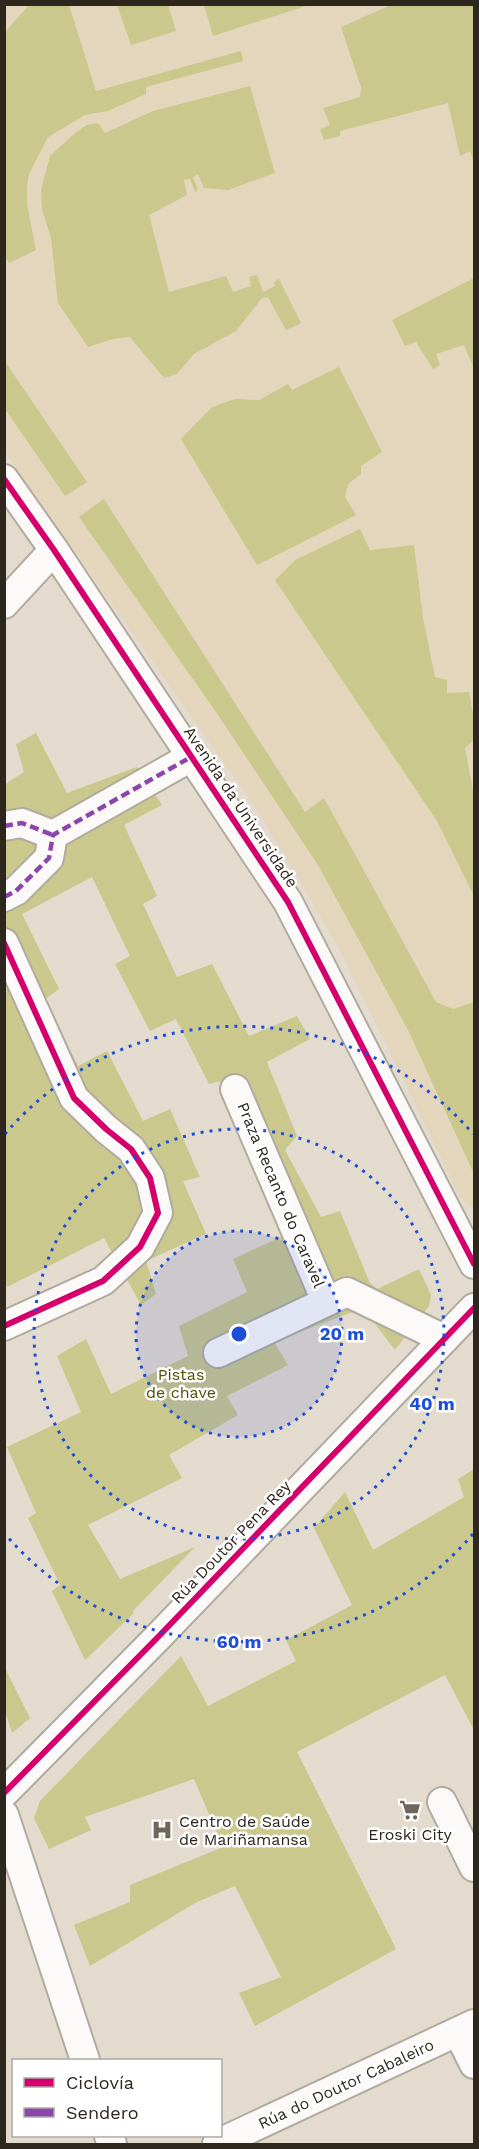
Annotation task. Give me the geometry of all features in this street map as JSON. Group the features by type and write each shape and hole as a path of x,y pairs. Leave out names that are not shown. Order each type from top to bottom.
{"street":[{"name":"Avenida da Universidade","path":"4,479 54,550 288,902 474,1264"},
{"path":"4,604 54,550"},
{"path":"53,835 191,757"},
{"path":"4,826 22,823 53,835"},
{"path":"4,897 16,891 49,858 53,835"},
{"path":"4,943 74,1098 131,1149 150,1178 158,1213 140,1247 103,1281 4,1326"},
{"name":"Praza Recanto do Caravel","path":"235,1089 326,1301"},
{"name":"Praza Recanto do Caravel","path":"218,1353 347,1292 444,1339"},
{"name":"Rúa Doutor Pena Rey","path":"4,1793 160,1635 474,1308"},
{"path":"442,1802 474,1867"},
{"path":"4,1815 14,1881 84,2059"},
{"path":"466,2028 474,2064"},
{"name":"Rúa do Doutor Cabaleiro","path":"218,2145 466,2028"}],"shaded area":[{"path":"4,5 474,5 474,1209 460,1197 340,950 259,813 5,452"}],"green space":[{"path":"204,4 309,5 213,36"},
{"path":"29,5 69,5 96,91 241,51 243,61 146,87 146,94 108,111 85,115 48,137 29,174 27,186 27,204 36,250 9,263 4,256 5,32"},
{"path":"117,5 168,5 176,31 131,45"},
{"path":"391,5 474,5 474,163 470,151 460,156 448,103 340,131 340,136 324,140 320,129 330,125 323,108 360,97 361,87 341,27"},
{"path":"250,86 275,173 228,190 204,188 198,174 193,178 198,189 195,192 190,179 184,180 187,195 149,215 169,292 226,276 233,292 251,286 249,277 257,275 263,292 275,286 274,282 279,279 301,323 286,330 268,297 262,298 236,331 194,354 177,374 164,378 130,337 113,339 88,347 58,303 51,238 42,209 41,190 50,156 87,125 98,123 105,133 153,111"},
{"path":"474,278 474,369 464,345 436,354 440,365 433,369 416,342 405,346 392,320"},
{"path":"4,360 87,482 65,496 5,409"},
{"path":"339,367 382,452 361,466 361,474 348,484 345,497 356,515 257,565 181,439 212,407 235,399 259,400 288,384 292,390"},
{"path":"104,499 305,812 324,798 436,1002 453,1009 474,1002 474,1174 409,1032 318,865 216,712 79,517"},
{"path":"360,529 370,550 414,545 423,618 435,677 447,680 447,693 469,692 474,719 474,740 465,748 474,790 474,896 437,821 275,580 295,560"},
{"name":"Pistas de chave","path":"36,733 67,793 137,767 162,805 124,825 157,896 143,904 177,977 212,964 249,1036 297,1016 310,1039 267,1062 297,1136 285,1150 321,1217 340,1211 370,1283 377,1289 419,1269 431,1295 429,1306 395,1350 363,1308 274,1342 288,1365 227,1396 238,1415 169,1455 182,1478 88,1525 120,1579 195,1547 133,1611 134,1613 85,1660 52,1591 60,1585 28,1518 36,1513 7,1447 81,1412 57,1356 86,1339 111,1394 188,1356 179,1326 247,1292 233,1259 285,1235 249,1158 268,1143 237,1077 209,1084 176,1019 150,1031 115,964 130,956 92,877 22,914 59,989 45,999 78,1066 107,1051 143,1121 170,1109 200,1177 183,1181 206,1234 146,1261 156,1294 141,1305 104,1238 7,1287 4,1282 4,785 24,772 16,744"},
{"path":"474,1469 474,1730 445,1675 297,1752 396,1949 255,2026 239,1993 281,1977 235,1886 197,1902 90,1966 74,1925 130,1902 130,1885 223,1847 194,1779 85,1817 91,1830 49,1849 34,1818 40,1801 181,1656 208,1706 296,1661 286,1640 352,1605 314,1528 345,1492 373,1550 464,1497 458,1479"},
{"path":"4,1666 30,1718 12,1733 5,1711"}],"marked path":[{"path":"4,897 16,891 49,858 53,835 191,757"},
{"path":"4,826 22,823 53,835"}],"cycle path":[{"path":"4,479 54,550 288,902 474,1264"},
{"path":"4,943 74,1098 131,1149 150,1178 158,1213 140,1247 103,1281 4,1326"},
{"path":"4,1793 160,1635 474,1308"}],"place":[{"name":"Eroski City","path":"410,1810"},
{"name":"Centro de Saúde de Mariñamansa","path":"162,1830"}]}
